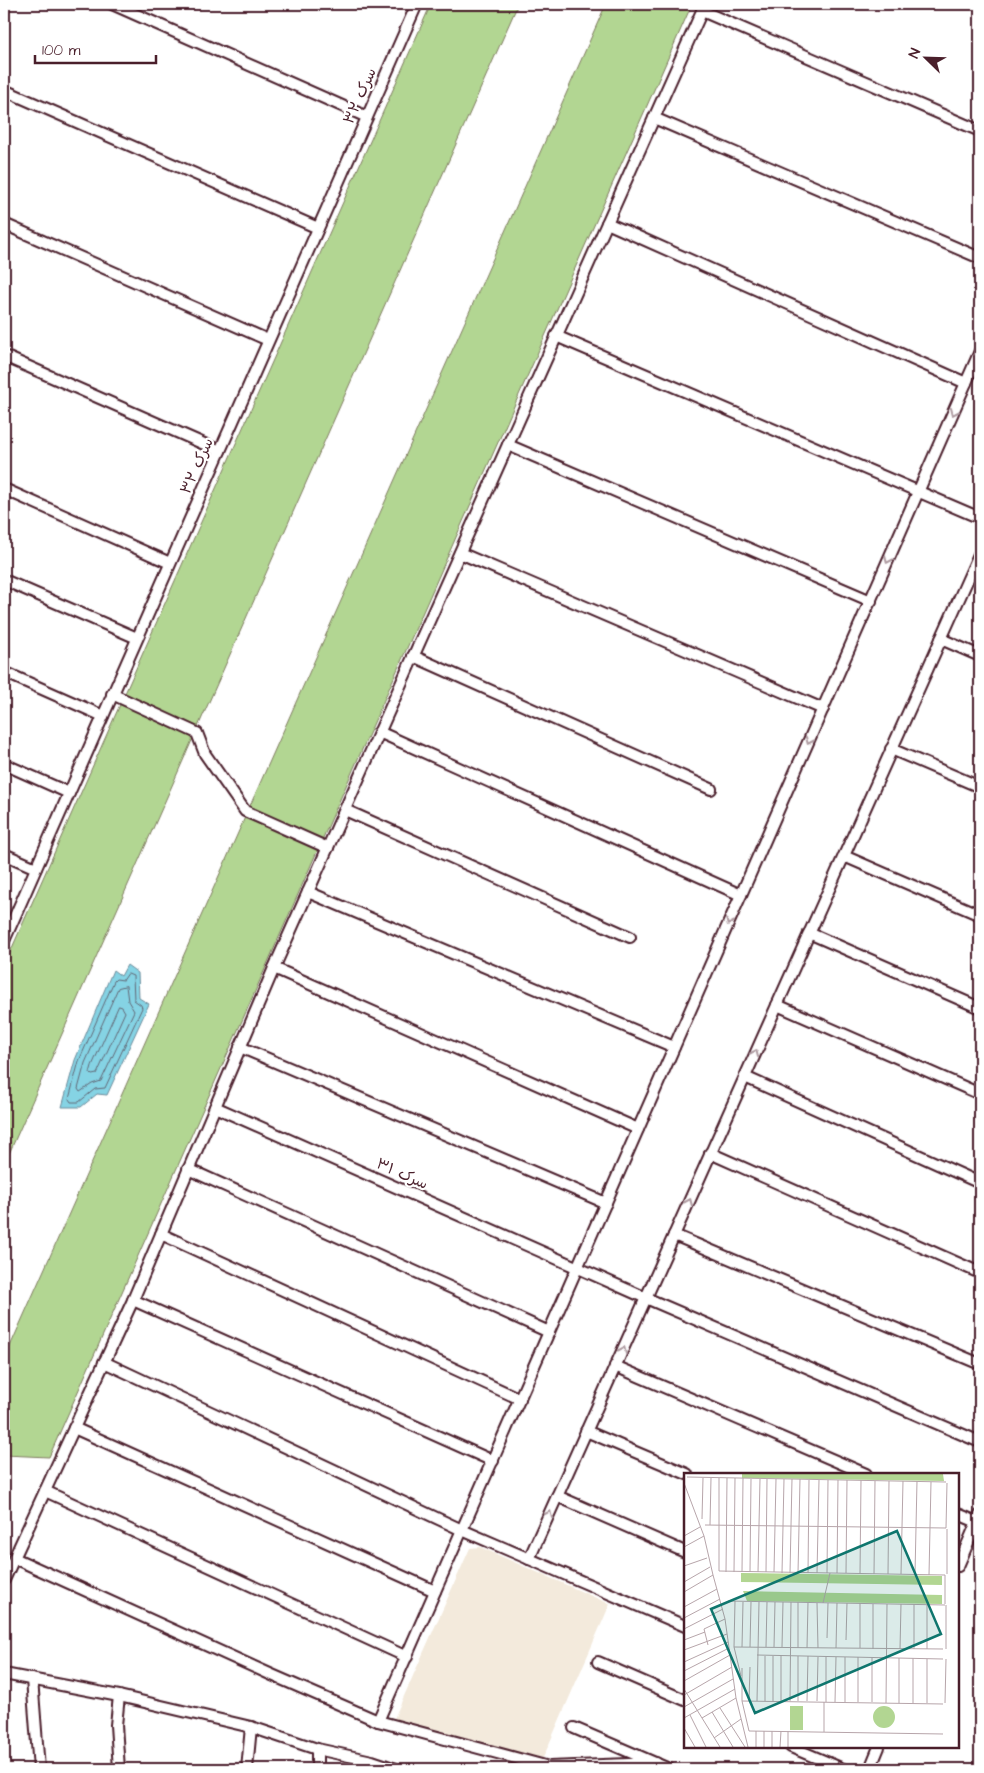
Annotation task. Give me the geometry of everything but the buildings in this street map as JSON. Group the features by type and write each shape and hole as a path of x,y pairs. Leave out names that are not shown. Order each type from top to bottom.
{"street":[{"path":"112,4 367,117"},
{"name":"سرک ۳۲","path":"4,941 367,117 414,4"},
{"path":"4,1580 134,1300 274,968 703,8 980,131"},
{"path":"4,90 318,228"},
{"path":"654,118 980,258"},
{"path":"607,223 966,384"},
{"path":"4,224 268,340"},
{"path":"556,336 980,518"},
{"path":"378,1722 980,351"},
{"path":"4,356 220,451"},
{"path":"508,444 871,601"},
{"path":"4,489 170,563"},
{"path":"529,1559 980,552"},
{"path":"460,553 823,710"},
{"path":"4,580 137,638"},
{"path":"941,639 980,656"},
{"path":"413,656 711,789"},
{"path":"4,672 103,716"},
{"path":"112,694 197,733 205,754 245,811 328,848"},
{"path":"379,732 741,895"},
{"path":"892,749 980,787"},
{"path":"4,764 69,793"},
{"path":"345,810 630,937"},
{"path":"4,854 36,868"},
{"path":"844,856 980,915"},
{"path":"308,892 674,1048"},
{"path":"809,933 980,1008"},
{"path":"274,968 638,1129"},
{"path":"777,1005 980,1094"},
{"path":"240,1047 606,1204"},
{"path":"745,1077 980,1183"},
{"name":"سرک ۳۱","path":"215,1107 577,1268 980,1442"},
{"path":"710,1153 980,1272"},
{"path":"188,1169 549,1332"},
{"path":"161,1234 520,1399"},
{"path":"674,1234 980,1364"},
{"path":"134,1300 493,1460"},
{"path":"104,1362 462,1530 684,1626"},
{"path":"615,1366 864,1473"},
{"path":"74,1428 436,1591"},
{"path":"586,1431 686,1473"},
{"path":"45,1491 406,1657"},
{"path":"557,1496 684,1552"},
{"path":"959,1514 979,1519 959,1564"},
{"path":"14,1558 378,1722 549,1767 656,1763"},
{"path":"598,1662 684,1700"},
{"path":"4,1674 119,1696 251,1727 372,1765 396,1769"},
{"path":"32,1679 39,1769"},
{"path":"119,1696 116,1725 119,1769"},
{"path":"247,1769 251,1727"},
{"path":"574,1728 669,1769"},
{"path":"793,1748 843,1769"},
{"path":"870,1769 880,1748"},
{"path":"317,1749 318,1769"}],"shaded area":[{"path":"480,1547 610,1604 543,1758 392,1723 470,1548"}],"green space":[{"path":"431,4 518,4 4,1165 4,966"},
{"path":"606,4 692,4 49,1457 4,1455 4,1360"}],"water":[{"path":"127,965 138,973 139,998 149,1004 107,1095 97,1094 81,1107 62,1107 75,1060 113,970 121,976"}]}
